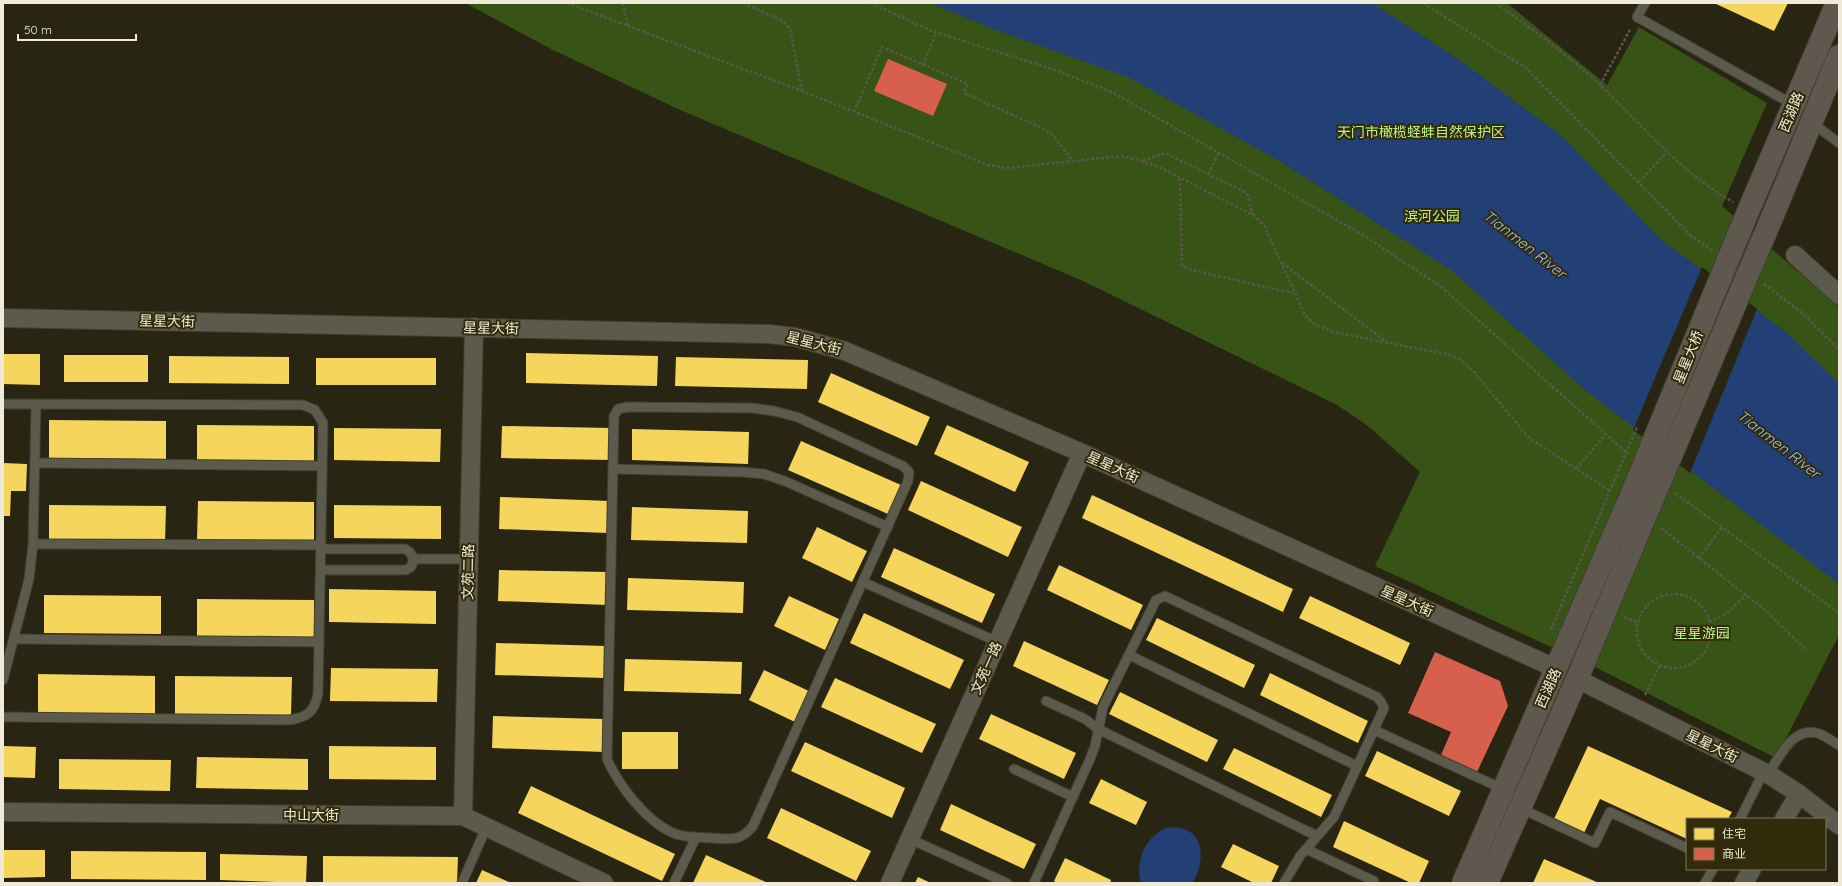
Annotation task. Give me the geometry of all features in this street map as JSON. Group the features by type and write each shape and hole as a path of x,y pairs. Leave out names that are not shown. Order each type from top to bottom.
{"main road":[{"name":"西湖路","path":"1744,221 1837,3"},
{"name":"西湖路","path":"1764,234 1839,56"},
{"name":"星星大桥","path":"1632,492 1744,221"},
{"name":"星星大桥","path":"1651,503 1764,234"},
{"name":"西湖路","path":"1463,883 1557,669 1632,492"},
{"name":"西湖路","path":"1487,883 1577,679 1651,503"}],"street":[{"path":"1794,256 1839,295"},
{"name":"星星大街","path":"3,318 769,334 795,337 846,351 1082,453 1557,669"},
{"name":"文苑二路","path":"463,816 474,327"},
{"name":"文苑一路","path":"890,883 1082,453"},
{"name":"星星大街","path":"1577,679 1766,772 1800,794 1839,825"},
{"path":"1785,818 1800,794"},
{"name":"中山大街","path":"3,812 463,816 604,883"},
{"path":"1744,883 1751,870"}],"lane":[{"path":"1645,3 1637,17 1794,105"},
{"path":"1811,122 1839,143"},
{"path":"3,404 303,405 315,410 323,423 318,694 315,707 304,717 289,720 3,717"},
{"path":"3,680 28,579 34,544 36,404"},
{"path":"628,407 752,408 774,410 804,420 904,466 909,472 908,481 888,527 753,826 746,834 736,839 696,837 677,834 658,825 644,813 611,768 607,759 614,416 618,409 628,407"},
{"path":"36,463 322,466"},
{"path":"613,469 742,472 764,474 787,482 888,527"},
{"path":"34,544 405,549 411,552 413,559 411,567 406,570 320,570"},
{"path":"413,559 468,559"},
{"path":"863,582 998,642"},
{"path":"1034,883 1090,759 1095,746 1104,707 1156,600 1165,596 1377,697 1384,708 1334,817 1292,867 1284,883"},
{"path":"14,640 319,642"},
{"path":"1129,655 1357,766"},
{"path":"1046,701 1085,719 1098,728 1317,836"},
{"path":"1374,730 1504,789"},
{"path":"1741,818 1766,772 1791,740 1801,733 1809,732 1821,734 1839,745"},
{"path":"1014,769 1073,797"},
{"path":"1520,808 1596,843 1610,812 1686,848"},
{"path":"462,883 486,828"},
{"path":"674,883 696,837"},
{"path":"910,839 1007,883"},
{"path":"1306,849 1374,881"},
{"path":"1705,883 1712,870"}],"path":[{"path":"567,3 802,91 988,165 1007,168 1123,156 1142,161 1180,178 1253,215 1264,225 1296,294 1304,315 1316,325 1332,332 1450,355 1461,360 1474,372 1528,437 1610,491"},
{"path":"623,3 628,26"},
{"path":"743,3 783,21 790,29 802,91"},
{"path":"870,3 936,32 1052,69 1112,92 1364,235 1440,286 1632,458"},
{"path":"1423,3 1526,68 1640,182 1690,235 1719,255"},
{"path":"1494,3 1575,62 1667,152 1705,185 1733,202"},
{"path":"1600,85 1637,17"},
{"path":"923,65 936,32"},
{"path":"854,112 882,47 968,84 964,93 1051,133 1074,162"},
{"path":"1208,174 1219,152"},
{"path":"1640,182 1667,152"},
{"path":"1142,161 1165,153 1247,193 1253,215"},
{"path":"1180,178 1182,265 1188,269 1296,294"},
{"path":"1282,263 1389,343"},
{"path":"1763,283 1801,312 1839,349"},
{"path":"1576,469 1606,434"},
{"path":"1672,490 1839,613"},
{"path":"1699,558 1722,527"},
{"path":"1661,528 1766,611 1807,651"},
{"path":"1668,594 1680,594 1692,598 1702,607 1709,622 1711,629 1709,641 1703,652 1694,661 1684,666 1678,667 1660,665 1650,659 1642,650 1638,639 1638,622 1646,606 1656,598 1668,594"},
{"path":"1709,622 1727,613 1746,595"},
{"path":"1624,617 1638,622"},
{"path":"1638,709 1660,665"}],"green space":[{"name":"滨河公园","path":"465,3 1507,3 1607,85 1639,27 1767,103 1722,206 1839,307 1839,635 1776,758 1599,669 1375,566 1420,472 1368,426 1337,405 1083,281 678,109 553,50"}],"water":[{"name":"天门市橄榄蛏蚌自然保护区","path":"931,3 1372,3 1458,59 1563,137 1659,238 1787,333 1839,384 1839,584 1585,390 1451,270 1276,159 1128,77 993,29"},
{"path":"1166,828 1179,828 1188,831 1195,836 1199,844 1201,853 1200,863 1193,883 1141,883 1139,867 1143,851 1152,837"}],"pier":[{"path":"1702,267 1757,309 1690,473 1633,430"}],"building: 住宅":[{"path":"1714,3 1788,3 1774,31"},
{"path":"526,353 658,356 657,386 526,383"},
{"path":"3,354 40,354 40,385 3,384"},
{"path":"64,355 148,355 148,382 64,382"},
{"path":"169,356 289,357 289,384 169,383"},
{"path":"676,357 808,360 807,389 675,386"},
{"path":"316,358 436,358 436,385 316,385"},
{"path":"831,373 930,417 917,446 818,402"},
{"path":"49,420 166,421 166,459 49,458"},
{"path":"197,425 314,426 314,464 197,463"},
{"path":"947,425 1029,462 1015,492 934,454"},
{"path":"502,426 611,428 611,460 501,458"},
{"path":"334,428 441,429 440,462 334,460"},
{"path":"632,429 749,432 748,464 632,460"},
{"path":"801,441 901,485 888,514 788,470"},
{"path":"3,463 27,464 26,491 11,491 10,516 3,516"},
{"path":"921,481 1022,527 1008,557 908,510"},
{"path":"1092,495 1293,589 1283,612 1082,518"},
{"path":"500,497 610,501 608,533 499,529"},
{"path":"198,501 314,502 314,541 197,540"},
{"path":"49,505 166,506 165,544 49,543"},
{"path":"334,505 441,506 441,539 334,538"},
{"path":"632,507 748,511 747,543 631,540"},
{"path":"817,527 867,551 852,582 802,558"},
{"path":"894,548 995,594 982,623 881,577"},
{"path":"1059,565 1143,605 1131,630 1047,590"},
{"path":"499,570 609,572 608,605 498,601"},
{"path":"628,578 744,582 743,613 627,610"},
{"path":"329,589 436,591 436,624 329,622"},
{"path":"44,595 161,596 161,634 44,633"},
{"path":"789,596 839,619 825,650 774,626"},
{"path":"1310,596 1410,643 1400,665 1299,618"},
{"path":"197,599 314,600 314,638 197,637"},
{"path":"864,613 964,660 950,689 850,643"},
{"path":"1157,618 1255,665 1244,688 1146,640"},
{"path":"1024,641 1109,680 1097,705 1013,666"},
{"path":"496,643 606,646 606,678 495,675"},
{"path":"625,659 742,662 741,694 624,691"},
{"path":"331,668 438,669 437,702 330,701"},
{"path":"764,670 811,692 797,723 749,700"},
{"path":"1270,673 1368,721 1358,743 1260,695"},
{"path":"38,674 155,676 155,714 38,713"},
{"path":"175,676 292,677 291,715 175,714"},
{"path":"835,678 936,724 922,753 821,707"},
{"path":"1120,692 1218,740 1207,762 1109,714"},
{"path":"991,714 1076,753 1064,779 979,739"},
{"path":"493,716 604,719 604,752 492,748"},
{"path":"622,732 678,732 678,769 622,769"},
{"path":"805,742 905,788 892,818 791,771"},
{"path":"3,746 36,747 35,778 3,777"},
{"path":"329,746 436,747 436,780 329,779"},
{"path":"1588,746 1732,812 1729,818 1686,818 1686,839 1600,799 1584,833 1554,819"},
{"path":"1234,748 1332,795 1321,817 1223,769"},
{"path":"1377,751 1461,791 1449,816 1365,776"},
{"path":"197,757 308,759 308,790 196,788"},
{"path":"59,759 171,760 170,791 59,789"},
{"path":"1101,779 1147,802 1136,825 1089,803"},
{"path":"531,786 675,854 662,881 518,813"},
{"path":"951,804 1036,844 1024,869 940,830"},
{"path":"781,808 871,851 856,881 767,838"},
{"path":"1344,821 1429,861 1419,883 1411,883 1333,847"},
{"path":"1233,844 1279,866 1271,883 1254,883 1221,867"},
{"path":"3,850 45,850 45,877 3,878"},
{"path":"71,851 206,852 206,880 71,879"},
{"path":"220,854 307,856 306,883 220,880"},
{"path":"706,855 768,883 693,883"},
{"path":"323,856 458,857 457,883 323,883"},
{"path":"1065,858 1111,880 1110,883 1057,883 1054,881"},
{"path":"1544,859 1599,883 1533,883"},
{"path":"482,870 511,883 476,883"},
{"path":"918,877 931,883 915,883"}],"building: 商业":[{"path":"888,59 947,84 933,116 874,91"},
{"path":"1435,652 1500,681 1508,706 1477,772 1441,755 1451,732 1408,713"}],"water label":[{"name":"Tianmen River","path":"1525,244"},
{"name":"Tianmen River","path":"1779,444"}],"park label":[{"name":"星星游园","path":"1702,633"}]}
